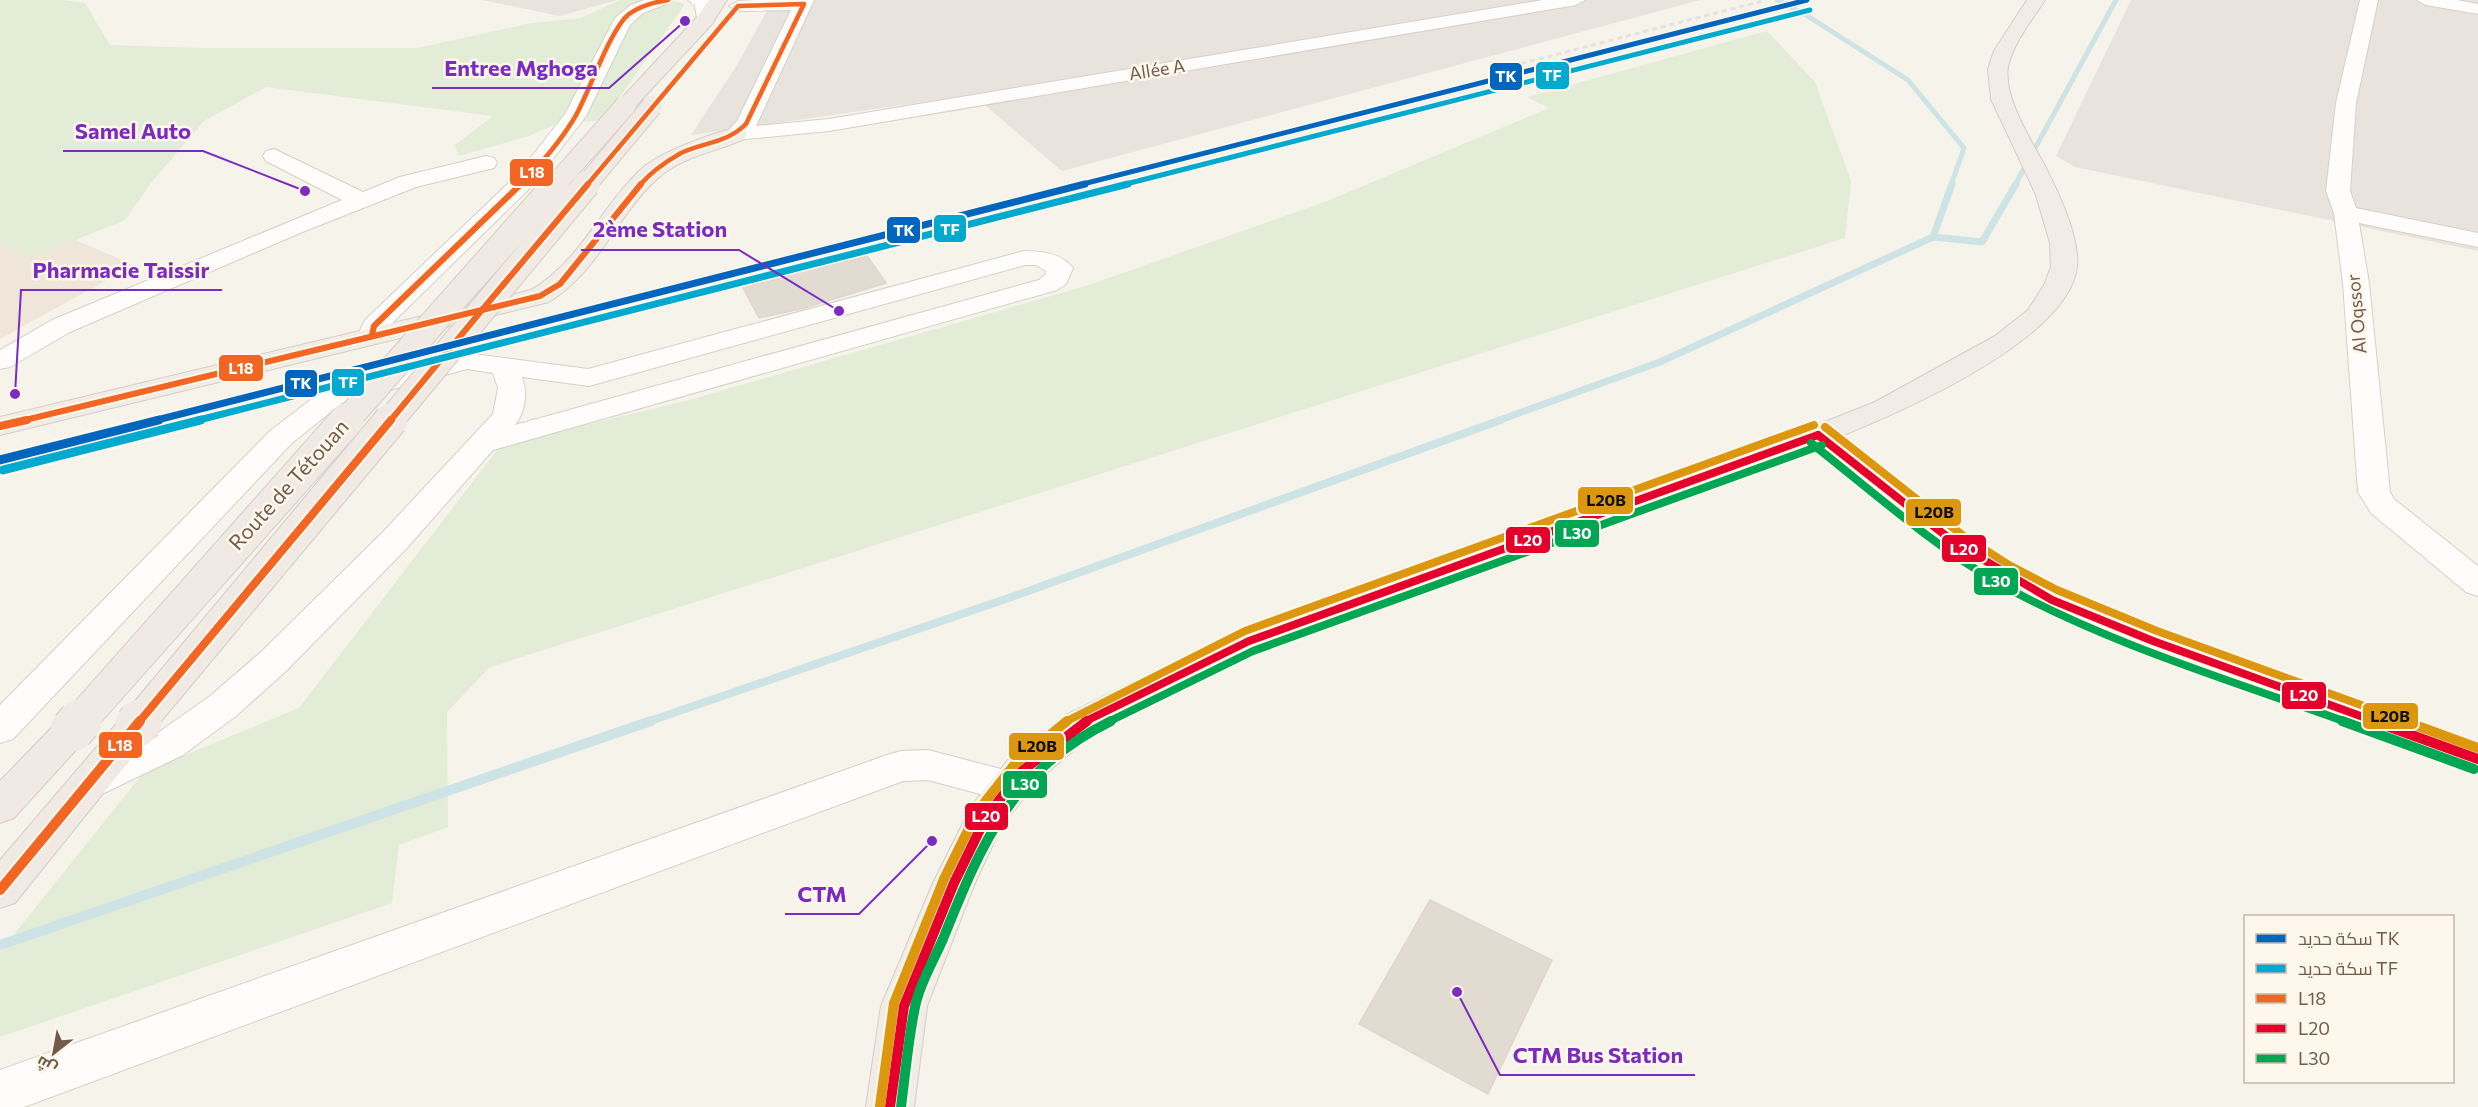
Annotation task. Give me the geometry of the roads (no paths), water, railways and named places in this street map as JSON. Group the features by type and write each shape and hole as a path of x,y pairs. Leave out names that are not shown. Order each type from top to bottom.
{"highway":[{"name":"Route de Tétouan","path":"0,890 86,788 639,106 718,0"},
{"name":"Route de Tétouan","path":"0,807 639,106 740,3"}],"main road":[{"path":"890,1107 904,1006 954,883 986,817 1022,771 1079,725 1249,641 1818,435 1884,408 2005,342 2038,315 2057,285 2064,267 2064,252 2048,195 2001,99 1998,69 2004,51 2036,0"},
{"path":"0,426 372,335 515,304 550,291 577,266 647,176 675,156 722,142 736,134"}],"street":[{"path":"697,0 704,3 705,20"},
{"name":"Allée A","path":"736,134 829,125 1576,0"},
{"name":"Al Oqssor","path":"2368,0 2346,103 2338,191 2346,213 2356,283 2376,499 2478,584"},
{"path":"2426,0 2478,9"},
{"path":"372,335 374,326 526,179 554,147 575,116 622,22 628,15 660,1"},
{"path":"736,134 746,124 805,2 740,3"},
{"path":"0,361 39,337 78,318 361,200 408,182 554,147"},
{"path":"274,156 361,200"},
{"path":"501,160 526,179"},
{"path":"2346,213 2478,240"},
{"path":"0,729 281,437 317,406 345,393 466,361 589,378 1024,258 1041,258 1060,268 1057,279 1047,285 612,405 485,443"},
{"path":"86,788 169,745 223,706 273,662 378,557 485,443 507,416 512,400 512,388 505,368"},
{"path":"589,378 612,405"},
{"path":"1818,435 1884,490 1959,544 2003,573 2046,597 2135,635 2478,759"},
{"path":"0,1093 901,766 928,765 1010,786"}],"waterway":[{"path":"1777,0 1806,15 1908,80 1964,148 1951,185"},
{"path":"2015,185 2116,0"},
{"path":"1933,237 1952,184"},
{"path":"1933,237 1982,242 2016,184"},
{"path":"1497,421 1660,362 1933,237"},
{"path":"647,722 1020,594 1501,420"},
{"path":"0,945 651,721"}],"railway":[{"path":"1504,68 1766,0"}],"rail line":[{"name":"TK","path":"0,460 1807,0"},
{"name":"TF","path":"3,470 1810,10"}],"place":[{"name":"Entree Mghoga","path":"685,21"},
{"name":"Samel Auto","path":"305,191"},
{"name":"2ème Station","path":"839,311"},
{"name":"Pharmacie Taissir","path":"15,394"},
{"name":"CTM","path":"932,841"},
{"name":"CTM Bus Station","path":"1457,992"}]}
